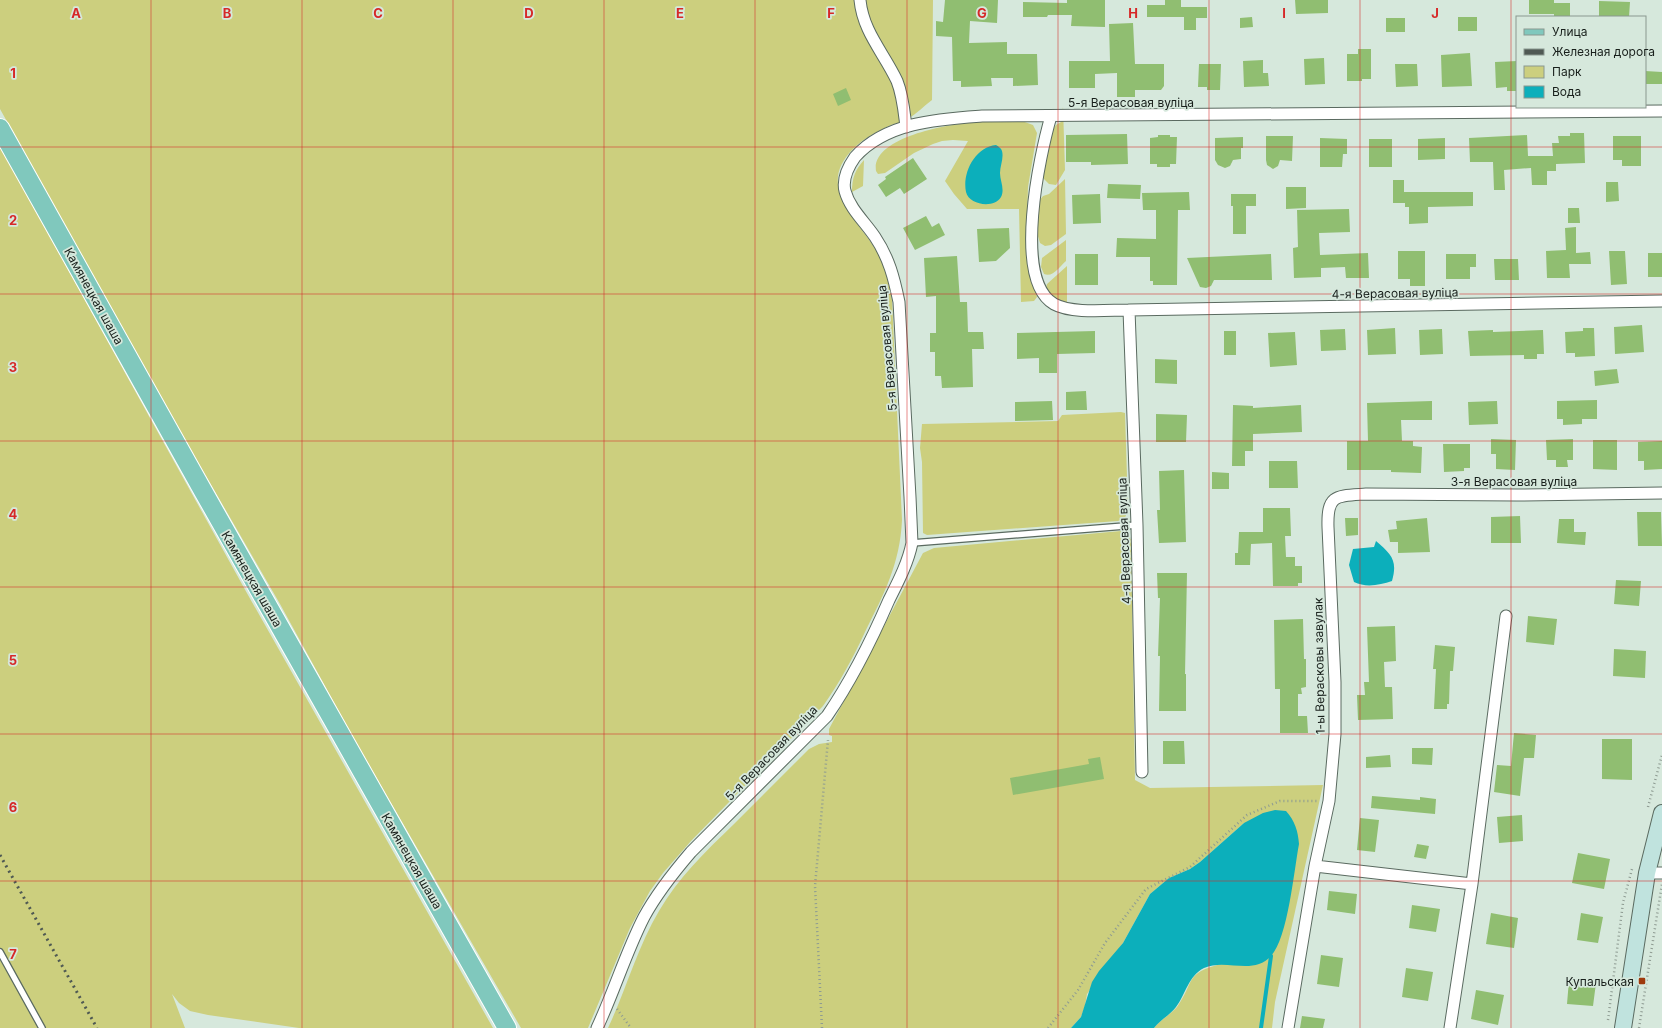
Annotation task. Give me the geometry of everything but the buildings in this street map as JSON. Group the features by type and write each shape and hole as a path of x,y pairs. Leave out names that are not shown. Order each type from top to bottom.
{"main road":[{"name":"Камянецкая шаша","path":"0,128 199,484 507,1028"}],"street":[{"path":"860,0 868,31 892,72 900,91 906,127"},
{"name":"5-я Верасовая вуліца","path":"597,1028 644,918 657,895 673,873 691,852 814,730 832,708 879,622 902,573 912,543 899,302 893,273 887,260 875,237 851,205 845,191 844,178 850,164 862,150 879,138 906,127 927,122 982,116 1662,110"},
{"name":"4-я Верасовая вуліца","path":"1051,116 1039,163 1033,201 1032,239 1035,274 1040,289 1049,300 1063,308 1078,310 1129,310 1662,301"},
{"name":"4-я Верасовая вуліца","path":"1129,310 1137,525 1142,772"},
{"name":"3-я Верасовая вуліца","path":"1366,494 1517,495 1662,493"},
{"name":"1-ы Верасковы завулак","path":"1288,1028 1315,866 1329,801 1335,734 1335,682 1327,514 1329,504 1335,498 1342,495 1366,494"},
{"path":"1450,1028 1472,884 1506,616"},
{"path":"1623,1028 1655,873 1662,813"},
{"path":"1315,866 1472,884"}],"lane":[{"path":"912,543 1137,525"},
{"path":"0,952 42,1028"}],"path":[{"path":"822,1028 815,886 828,740"},
{"path":"1048,1028 1078,990 1104,943 1146,889 1190,867 1247,815 1280,801 1329,801"},
{"path":"1639,1028 1662,882"},
{"path":"610,999 630,1028"}],"green space":[{"path":"0,0 933,0 932,100 908,119 881,130 858,144 843,162 838,176 839,189 844,202 851,215 870,240 881,259 887,276 892,300 902,520 898,551 890,578 879,605 856,651 841,679 823,706 691,841 663,873 650,891 630,928 588,1028 521,1028 353,737 280,604 195,457 0,109"},
{"path":"1063,107 1065,170 1056,185 1049,184 1044,179 1043,173 1052,131 1056,125 1061,122"},
{"path":"968,120 1022,121 1033,125 1037,133 1028,187 1027,216 1032,280 1037,297 1034,301 1021,302 1019,209 967,209 945,181 968,141 942,141 914,153 885,173 878,174 876,171 878,160 885,150 897,142 927,130 968,123"},
{"path":"0,147 248,595 493,1028 299,1028 190,1011 179,1003 172,994 185,1028 0,1028"},
{"path":"864,160 863,186 852,192 855,174 858,167"},
{"path":"1065,179 1066,234 1051,245 1045,246 1040,243 1037,233 1039,201 1043,196 1049,194"},
{"path":"1066,240 1066,261 1053,273 1047,275 1044,274 1041,267 1042,258"},
{"path":"1067,266 1067,303 1056,300 1046,288 1047,284"},
{"path":"1125,413 1128,509 1125,518 1118,521 927,535 923,533 922,462 920,448 922,424 1058,421 1062,415"},
{"path":"1121,531 1127,533 1131,540 1135,780 1150,788 1323,785 1275,1002 1272,1028 1154,1028 1177,1007 1196,975 1209,967 1221,964 1244,823 1200,862 1190,869 1169,878 1150,894 1123,943 1087,994 1081,1017 1071,1028 608,1028 651,925 675,887 703,855 809,749 819,744 832,742 832,736 829,735 829,729 923,553 934,548"}],"water":[{"path":"996,145 1002,151 1000,173 1002,194 998,201 982,204 972,200 968,196 965,185 966,177 968,169 976,156 989,147"},
{"path":"1376,541 1386,550 1394,563 1394,574 1392,581 1373,585 1363,585 1354,582 1349,565 1353,549 1374,547"},
{"path":"1275,810 1286,811 1292,819 1296,826 1299,844 1286,920 1277,947 1271,956 1264,962 1256,965 1212,965 1199,971 1191,980 1176,1007 1154,1028 1071,1028 1081,1017 1092,982 1099,971 1123,943 1150,894 1169,878 1190,869 1200,862 1244,823 1263,813"}],"waterway":[{"path":"1261,1028 1271,956"}],"railway":[{"path":"0,855 97,1028"}],"place":[{"name":"Купальская","path":"1642,981"}]}
